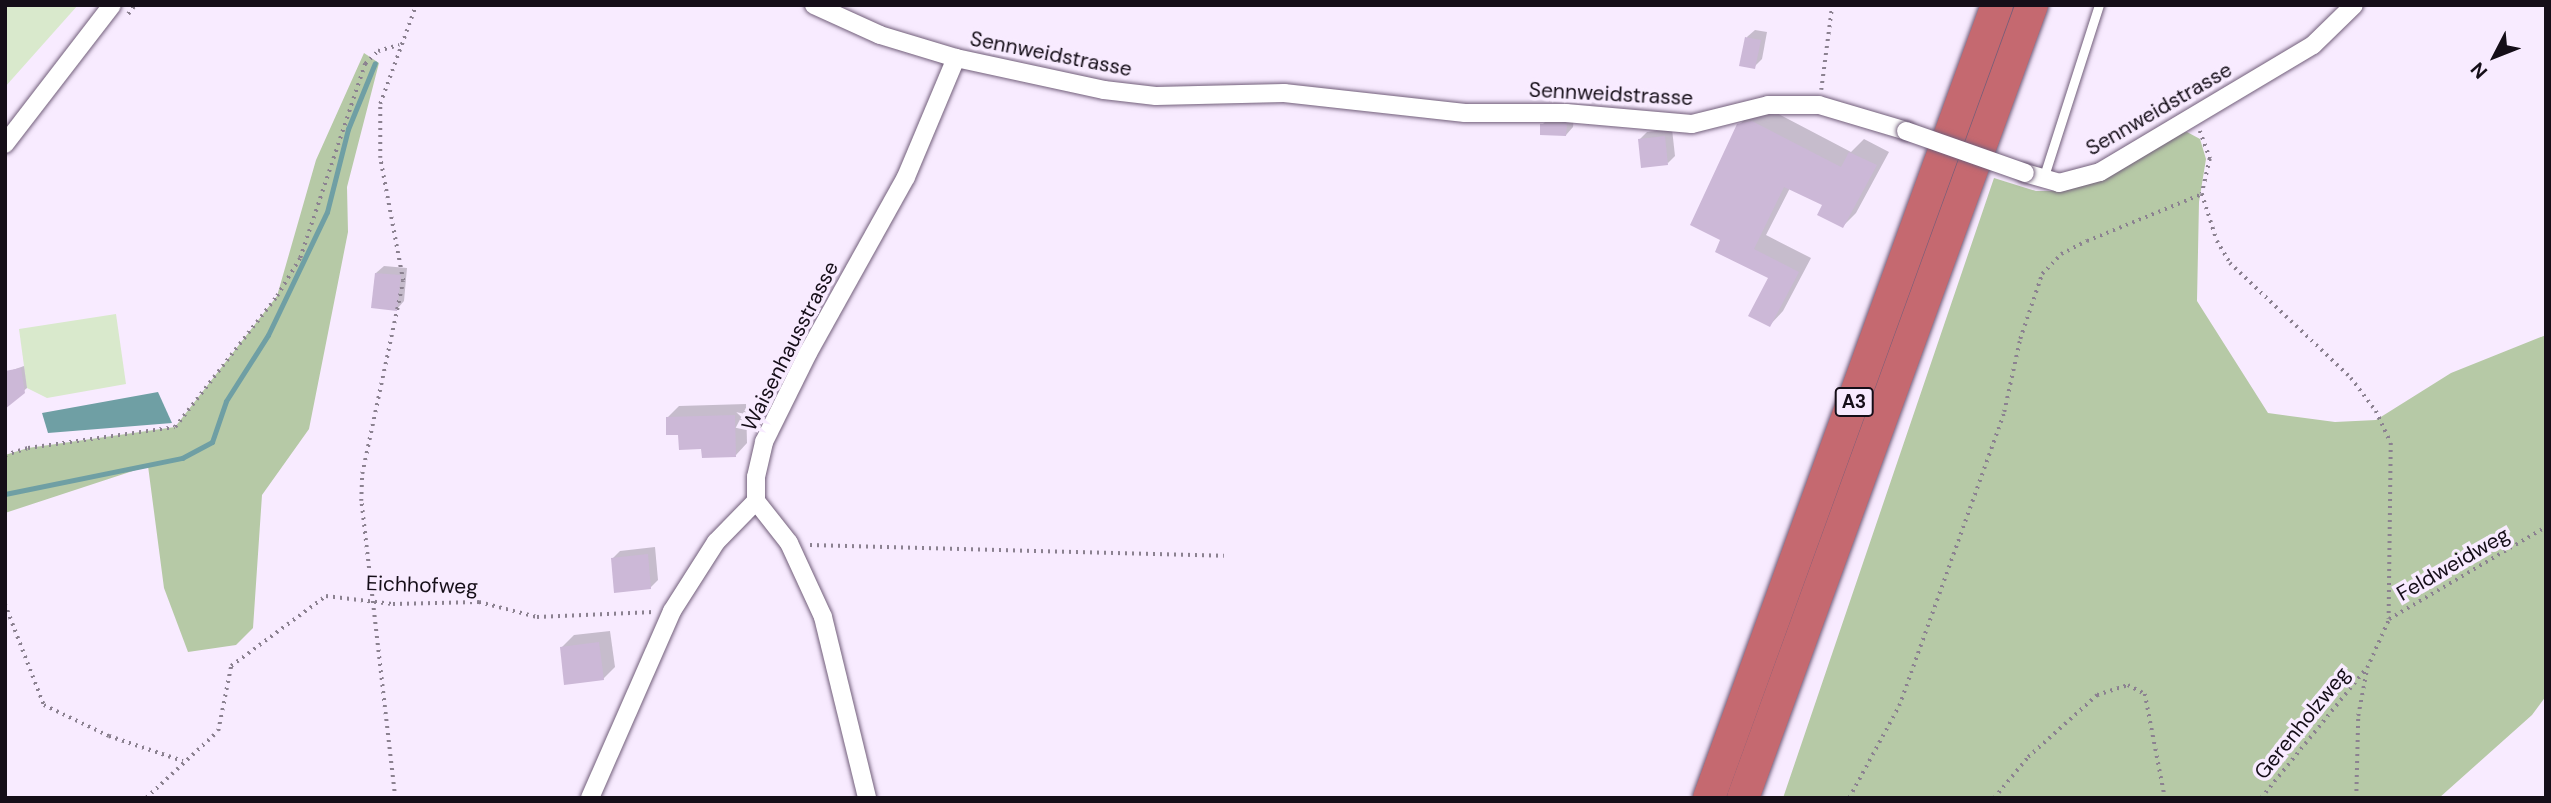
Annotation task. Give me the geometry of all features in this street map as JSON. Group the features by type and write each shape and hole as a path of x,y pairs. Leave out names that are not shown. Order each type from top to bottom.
{"highway":[{"name":"A3","path":"1709,798 1997,5"},
{"name":"A3","path":"1743,798 2032,5"}],"street":[{"path":"5,144 112,5"},
{"name":"Sennweidstrasse","path":"814,5 880,35 956,58 1104,90 1156,96 1284,93 1465,113 1566,113 1692,124 1768,105 1819,105 1906,131 2059,183 2100,172 2194,117 2313,45 2354,5"},
{"name":"Waisenhausstrasse","path":"756,500 756,477 764,442 808,353 905,177 956,58"},
{"path":"590,798 671,611 716,542 756,500 789,544 823,617 867,798"}],"lane":[{"path":"2043,179 2099,5"}],"path":[{"path":"395,798 371,601 362,474 403,281 378,123 400,44 416,5"},
{"path":"1819,105 1832,5"},
{"path":"5,455 29,448 175,427 276,296 300,258 365,64 378,51 400,44"},
{"path":"2194,117 2210,159 2202,194 2217,241 2230,263 2351,378 2376,411 2391,443 2389,620"},
{"path":"1849,798 1899,706 2004,412 2023,327 2042,274 2061,254 2202,194"},
{"name":"Feldweidweg","path":"2356,798 2358,716 2367,668 2389,620 2546,527"},
{"path":"789,544 1224,556"},
{"name":"Eichhofweg","path":"146,798 183,761 218,732 231,666 326,596 371,601 479,602 537,617 671,611"},
{"path":"5,604 44,705 109,736 183,761"},
{"name":"Gerenholzweg","path":"2261,798 2367,668"},
{"path":"1994,798 2028,757 2097,695 2129,685 2144,694 2165,798"}],"shaded area":[{"path":"5,5 78,5 5,87"},
{"path":"364,53 379,63 347,187 348,232 309,429 262,495 253,628 236,645 188,652 164,588 148,466 5,513 5,455 28,448 175,427 277,296 316,160"},
{"path":"2187,132 2200,139 2206,159 2199,202 2197,301 2268,413 2335,422 2376,420 2451,373 2546,335 2546,696 2532,715 2439,798 1783,798 1994,178 2036,191 2064,191 2099,178 2174,134"},
{"path":"116,314 126,384 47,398 27,388 19,329"},
{"path":"158,392 172,423 48,433 42,413"}],"building":[{"path":"1745,37 1761,40 1755,69 1739,66"},
{"path":"1752,121 1841,167 1849,152 1877,165 1843,228 1817,215 1822,205 1784,187 1754,249 1799,272 1770,327 1748,316 1768,278 1715,252 1720,240 1690,225 1737,124"},
{"path":"1540,124 1567,124 1566,136 1540,135"},
{"path":"1665,136 1668,165 1641,168 1638,139"},
{"path":"375,273 401,275 397,311 371,308"},
{"path":"21,368 25,393 5,409 5,371"},
{"path":"735,415 736,457 702,458 701,449 679,450 678,435 666,435 666,417"},
{"path":"648,554 651,589 614,593 611,558"},
{"path":"599,642 604,680 564,685 560,647"}],"waterway":[{"path":"5,494 182,458 212,442 226,401 268,335 327,212 348,129 375,63"}]}
